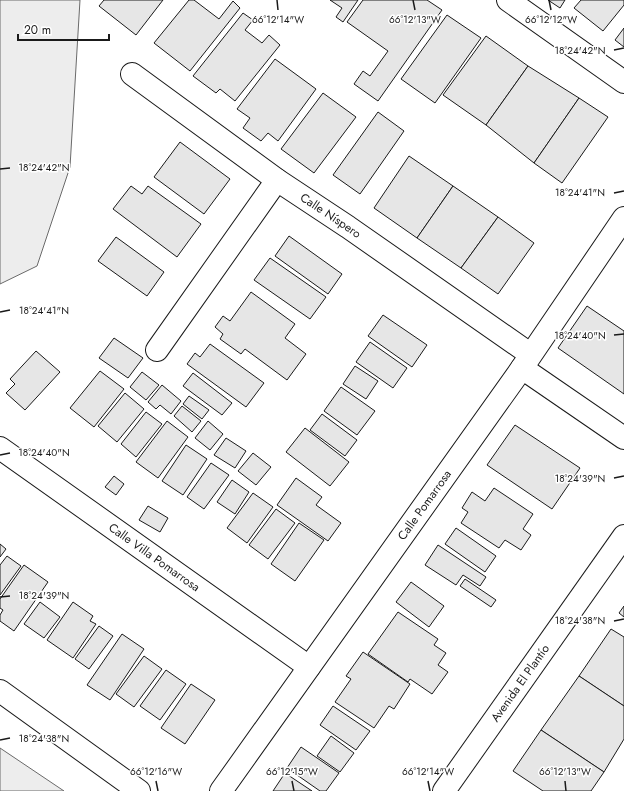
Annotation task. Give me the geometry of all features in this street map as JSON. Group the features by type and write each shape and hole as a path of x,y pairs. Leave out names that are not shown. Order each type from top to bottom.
{"street":[{"path":"508,0 624,82"},
{"name":"Calle Níspero","path":"132,74 526,361 624,438"},
{"path":"157,350 277,180"},
{"name":"Calle Pomarrosa","path":"221,791 526,361 624,218"},
{"name":"Calle Villa Pomarrosa","path":"0,448 309,667"},
{"name":"Avenida El Plantío","path":"444,791 624,536"},
{"path":"0,691 139,791"}],"shaded area":[{"path":"0,0 80,0 70,167 37,266 0,284"},
{"path":"0,748 64,791 0,791"}],"building":[{"path":"104,0 163,0 136,35 99,6"},
{"path":"189,0 194,0 219,19 233,1 240,8 190,71 154,43"},
{"path":"330,0 358,0 343,22 336,17 342,8"},
{"path":"363,0 427,0 442,10 378,101 354,84 363,71 370,76 388,51 347,22"},
{"path":"548,0 565,0 560,8"},
{"path":"581,0 624,0 624,5 603,31 574,8"},
{"path":"243,13 253,20 245,30 262,43 269,35 280,45 235,101 220,89 216,93 193,76"},
{"path":"447,15 481,38 435,103 401,79"},
{"path":"624,28 624,47 615,40"},
{"path":"486,36 528,66 486,125 443,95"},
{"path":"275,59 316,89 278,141 268,133 261,141 243,128 250,118 237,109"},
{"path":"528,66 579,98 534,163 486,125"},
{"path":"323,93 356,117 314,173 281,149"},
{"path":"579,98 608,117 562,183 534,163"},
{"path":"378,112 404,131 360,194 333,175"},
{"path":"180,142 230,179 204,214 154,177"},
{"path":"409,156 453,186 417,238 374,208"},
{"path":"131,186 142,194 148,186 201,224 177,257 113,209"},
{"path":"453,186 498,217 461,268 417,238"},
{"path":"498,217 534,243 498,294 461,268"},
{"path":"289,236 342,274 328,294 275,256"},
{"path":"116,237 164,272 147,296 98,261"},
{"path":"270,258 326,297 310,319 254,280"},
{"path":"251,292 295,324 285,338 306,354 287,380 245,349 241,354 220,339 223,334 215,327 223,316 230,321"},
{"path":"587,306 624,331 624,394 558,348"},
{"path":"383,315 427,345 412,367 368,336"},
{"path":"114,338 143,358 128,378 99,358"},
{"path":"370,342 407,368 393,388 356,362"},
{"path":"210,344 264,383 246,407 187,364 195,353 200,357"},
{"path":"36,351 60,372 25,410 6,393 15,384 10,379"},
{"path":"355,366 378,381 366,399 343,384"},
{"path":"100,371 124,389 94,427 70,408"},
{"path":"142,372 159,385 146,400 130,387"},
{"path":"193,373 232,403 222,415 183,386"},
{"path":"162,385 181,401 171,414 160,405 156,409 148,402"},
{"path":"341,387 375,411 357,435 324,411"},
{"path":"125,393 144,409 117,442 98,426"},
{"path":"189,396 209,410 202,419 183,404"},
{"path":"182,406 201,421 192,432 174,416"},
{"path":"146,412 162,424 136,457 121,444"},
{"path":"322,414 357,440 345,456 310,430"},
{"path":"167,421 188,437 158,478 136,462"},
{"path":"208,421 223,434 210,450 195,438"},
{"path":"515,425 580,468 552,509 487,465"},
{"path":"305,428 349,462 330,486 286,452"},
{"path":"226,438 246,451 235,468 214,455"},
{"path":"186,445 207,459 183,495 162,481"},
{"path":"253,453 271,467 256,485 238,471"},
{"path":"211,463 229,475 204,509 187,497"},
{"path":"114,476 124,484 116,495 105,487"},
{"path":"296,478 322,497 316,505 341,523 328,541 277,505"},
{"path":"232,480 249,492 235,514 217,502"},
{"path":"494,488 533,514 523,529 531,535 521,550 505,540 499,548 461,523 468,512 462,508 472,492 485,501"},
{"path":"253,493 273,507 247,543 227,528"},
{"path":"148,506 168,518 160,532 139,520"},
{"path":"276,509 295,523 268,559 249,545"},
{"path":"299,523 324,540 295,581 271,564"},
{"path":"456,528 496,556 485,572 445,544"},
{"path":"0,544 6,549 0,557"},
{"path":"438,545 486,577 480,586 463,575 456,585 425,565"},
{"path":"7,556 21,566 0,595 0,565"},
{"path":"24,565 48,582 14,631 0,621 0,615 3,610 0,608 0,599"},
{"path":"465,579 496,600 491,607 460,586"},
{"path":"411,582 444,606 429,627 396,602"},
{"path":"40,602 60,617 44,638 24,624"},
{"path":"73,602 93,616 90,621 96,624 73,658 47,640"},
{"path":"624,606 624,617 619,613"},
{"path":"398,612 438,639 434,645 446,653 438,665 448,672 432,694 410,679 408,682 368,654"},
{"path":"99,626 113,636 89,669 75,659"},
{"path":"611,629 624,637 624,706 579,676"},
{"path":"122,634 144,649 110,700 87,685"},
{"path":"363,652 410,684 394,709 389,706 374,728 335,702 351,679 346,676"},
{"path":"144,656 162,669 134,707 116,694"},
{"path":"166,670 186,684 160,720 140,706"},
{"path":"579,676 624,706 624,739 604,772 541,730"},
{"path":"191,684 215,700 185,744 161,728"},
{"path":"333,706 370,731 356,750 320,725"},
{"path":"541,730 604,772 591,791 543,791 513,771"},
{"path":"331,736 354,753 340,772 317,756"},
{"path":"301,747 339,773 326,791 320,791 287,768"},
{"path":"285,773 312,791 273,791"}]}
